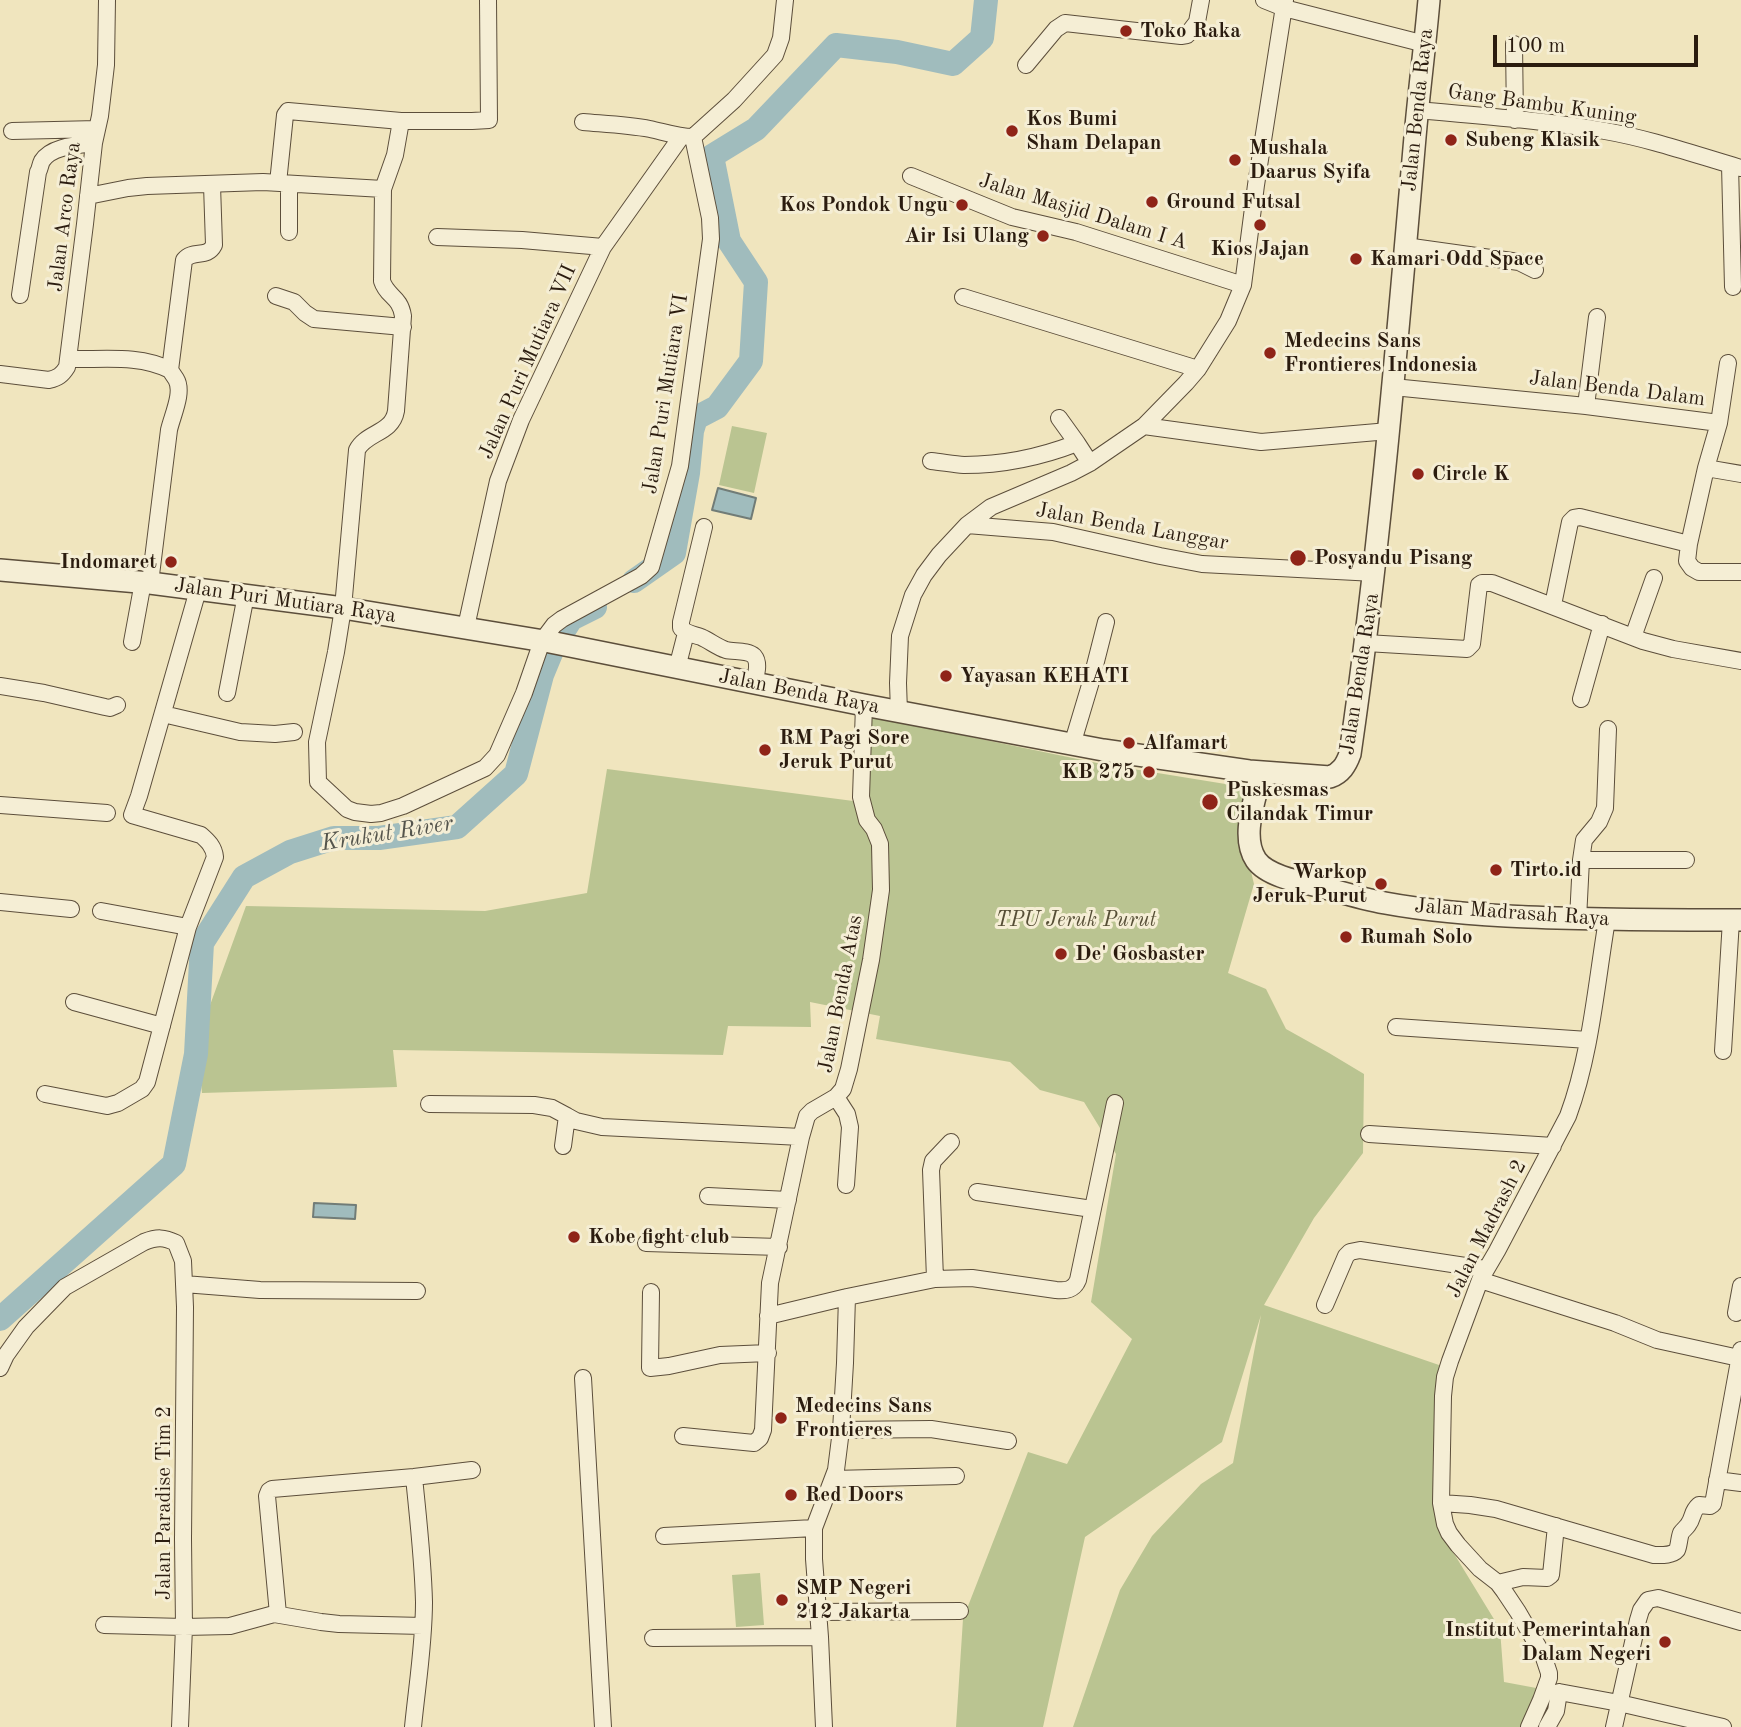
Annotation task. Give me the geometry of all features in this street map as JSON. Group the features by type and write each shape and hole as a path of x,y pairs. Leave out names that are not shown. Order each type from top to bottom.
{"street":[{"name":"Jalan Arco Raya","path":"68,359 107,49 107,0"},
{"path":"289,232 284,183 285,115 288,111 401,121 489,120 488,0"},
{"name":"Jalan Puri Mutiara VII","path":"466,627 502,471 521,420 603,247 687,137 734,100 775,55 781,38 785,0"},
{"path":"1026,65 1062,24 1187,35 1198,18 1201,0"},
{"path":"1264,0 1425,44"},
{"name":"Jalan Benda Raya","path":"553,643 1072,745 1261,772 1324,778 1340,772 1350,754 1375,573 1429,0"},
{"path":"899,712 900,636 913,595 939,555 967,525 991,507 1072,473 1144,426 1198,369 1228,321 1243,285 1285,4"},
{"path":"1514,44 1515,120"},
{"name":"Gang Bambu Kuning","path":"1417,110 1570,126 1626,135 1735,166"},
{"path":"401,121 396,155 383,188 382,281 383,286 399,300 402,307 403,327 395,417 392,424 360,444 357,450 343,608 317,742 318,782 347,809 363,813 381,813 485,768 497,755 524,692 553,643"},
{"path":"583,122 620,124 687,137"},
{"path":"12,131 95,136"},
{"path":"20,295 38,172 43,160 55,151 95,136"},
{"name":"Jalan Puri Mutiara VI","path":"553,643 554,625 647,571 653,561 680,466 711,239 710,218 687,137"},
{"path":"1733,287 1735,166"},
{"name":"Jalan Masjid Dalam I A","path":"911,176 1012,217 1076,232 1243,285"},
{"path":"88,195 128,188 284,183 383,188"},
{"path":"170,370 184,260 194,253 208,252 214,245 212,185"},
{"path":"437,237 522,240 603,247"},
{"path":"1405,246 1519,262 1535,270"},
{"path":"276,296 295,302 314,319 403,327"},
{"path":"963,297 1198,369"},
{"path":"1586,406 1597,317"},
{"path":"0,374 50,380 63,374 68,359 124,359 157,363 170,370 178,381 178,401 169,430 146,582 132,642"},
{"path":"1719,423 1728,363"},
{"name":"Jalan Benda Dalam","path":"1394,387 1586,406 1719,423 1689,544"},
{"path":"1059,418 1090,463"},
{"path":"1144,426 1261,442 1389,431"},
{"path":"931,461 962,465 1006,461 1042,455 1077,443"},
{"path":"1706,468 1741,474"},
{"path":"1553,605 1570,522 1574,518 1580,517 1689,544 1687,561 1699,572 1741,572"},
{"name":"Jalan Benda Langgar","path":"967,525 1053,532 1202,564 1375,573"},
{"path":"704,527 681,628 686,634 703,638 727,650 751,653 757,667 754,683"},
{"name":"Jalan Puri Mutiara Raya","path":"0,570 146,582 246,595 466,627 553,643"},
{"path":"1630,635 1654,578"},
{"path":"1366,643 1467,649 1472,644 1478,588 1482,583 1492,583 1660,646 1741,661"},
{"path":"45,1094 107,1106 118,1103 142,1089 147,1082 188,926 215,857 214,850 201,835 132,815 198,590"},
{"path":"227,693 246,595"},
{"path":"1072,745 1106,622"},
{"path":"1581,699 1602,624"},
{"path":"677,668 686,634"},
{"path":"0,686 44,692 105,708 117,705"},
{"name":"Jalan Benda Atas","path":"683,1436 748,1443 758,1442 763,1430 771,1283 801,1136 807,1116 836,1097 843,1089 872,960 881,890 880,844 867,820 861,797 864,705"},
{"path":"163,713 240,732 294,732"},
{"path":"1578,919 1584,840 1601,819 1605,808 1608,729"},
{"name":"Jalan Madrasah Raya","path":"1261,772 1248,831 1251,850 1256,860 1261,867 1271,872 1384,903 1467,914 1607,920 1736,920"},
{"path":"0,805 107,813"},
{"path":"1581,860 1686,860"},
{"path":"0,902 71,909"},
{"path":"101,911 188,926"},
{"name":"Jalan Madrash 2","path":"1529,1727 1549,1673 1543,1656 1498,1583 1479,1569 1449,1533 1445,1524 1441,1503 1443,1396 1445,1377 1463,1322 1483,1274 1569,1116 1588,1040 1607,920"},
{"path":"1723,1051 1736,920"},
{"path":"74,1002 162,1026"},
{"path":"1396,1027 1588,1040"},
{"path":"836,1097 847,1114 850,1127 846,1185"},
{"path":"768,1316 935,1279 972,1278 1066,1291 1072,1288 1078,1280 1115,1103"},
{"path":"429,1104 534,1105 552,1108 576,1121 602,1127 801,1136"},
{"path":"563,1146 567,1116"},
{"path":"1368,1135 1553,1146"},
{"path":"935,1279 931,1170 933,1161 951,1142"},
{"path":"978,1192 1092,1209"},
{"path":"708,1196 788,1200"},
{"name":"Jalan Paradise Tim 2","path":"2,1354 32,1319 65,1287 144,1242 157,1237 176,1243 183,1261 185,1379 184,1627 180,1727"},
{"path":"646,1243 779,1247"},
{"path":"1325,1305 1346,1256 1350,1252 1360,1250 1483,1274 1657,1340 1740,1354 1713,1504 1703,1504 1692,1511 1689,1524 1680,1535 1677,1550 1664,1555 1654,1555 1496,1509 1441,1503"},
{"path":"184,1284 260,1290 417,1291"},
{"path":"1736,1313 1741,1286"},
{"path":"651,1292 650,1368 720,1355 768,1353"},
{"path":"824,1727 814,1528 836,1470 841,1430 848,1297"},
{"path":"583,1378 603,1727"},
{"path":"841,1430 931,1429 1008,1441"},
{"path":"278,1614 267,1496 269,1491 472,1470"},
{"path":"833,1479 956,1476"},
{"path":"413,1727 423,1626 423,1575 414,1477"},
{"path":"1717,1480 1741,1483"},
{"path":"1498,1583 1523,1577 1547,1578 1551,1575 1556,1527"},
{"path":"664,1535 814,1528"},
{"path":"1614,1727 1638,1620 1648,1600 1658,1598 1741,1622"},
{"path":"818,1612 960,1611"},
{"path":"104,1625 230,1626 278,1614 339,1624 423,1626"},
{"path":"653,1638 820,1637"},
{"path":"1547,1727 1556,1711 1559,1692 1723,1727"}],"green space":[{"path":"732,426 767,433 754,493 719,485"},
{"name":"TPU Jeruk Purut","path":"859,714 1102,764 1244,787 1240,827 1254,884 1228,973 1266,989 1286,1029 1364,1074 1363,1153 1314,1218 1264,1305 1439,1365 1439,1529 1500,1629 1504,1682 1547,1690 1521,1727 1073,1727 1120,1590 1152,1536 1201,1484 1233,1463 1261,1315 1222,1442 1085,1537 1043,1727 956,1727 963,1619 1028,1452 1067,1464 1132,1339 1091,1302 1116,1154 1084,1102 1040,1090 1010,1062 876,1039 880,1016 810,1002 811,1027 728,1026 723,1055 393,1050 397,1087 202,1093 197,1041 246,906 485,911 587,893 607,769 861,802"},
{"path":"760,1573 764,1625 736,1627 732,1575"}],"water":[{"path":"718,488 756,498 751,519 712,510"},
{"path":"314,1203 356,1205 355,1219 313,1217"}],"waterway":[{"name":"Krukut River","path":"634,581 674,553 696,418 717,407 751,361 756,282 729,241 712,156 756,129 836,45 897,52 953,64 982,38 986,0"},
{"name":"Krukut River","path":"0,1319 174,1164 196,1054 202,943 244,877 290,852 334,838 379,838 457,827 516,774 542,675 554,646 571,619 595,607"}],"place":[{"name":"Toko Raka","path":"1126,31"},
{"name":"Kos Bumi Sham Delapan","path":"1012,131"},
{"name":"Subeng Klasik","path":"1451,140"},
{"name":"Mushala Daarus Syifa","path":"1235,160"},
{"name":"Ground Futsal","path":"1152,202"},
{"name":"Kos Pondok Ungu","path":"962,205"},
{"name":"Kios Jajan","path":"1260,225"},
{"name":"Air Isi Ulang","path":"1043,236"},
{"name":"Kamari Odd Space","path":"1356,259"},
{"name":"Medecins Sans Frontieres Indonesia","path":"1270,353"},
{"name":"Circle K","path":"1418,474"},
{"name":"Posyandu Pisang","path":"1298,558"},
{"name":"Indomaret","path":"171,562"},
{"name":"Yayasan KEHATI","path":"946,676"},
{"name":"Alfamart","path":"1129,743"},
{"name":"RM Pagi Sore Jeruk Purut","path":"765,750"},
{"name":"KB 275","path":"1149,772"},
{"name":"Puskesmas Cilandak Timur","path":"1210,802"},
{"name":"Tirto.id","path":"1496,870"},
{"name":"Warkop Jeruk Purut","path":"1381,884"},
{"name":"Rumah Solo","path":"1346,937"},
{"name":"De' Gosbaster","path":"1061,954"},
{"name":"Kobe fight club","path":"574,1237"},
{"name":"Medecins Sans Frontieres","path":"781,1418"},
{"name":"Red Doors","path":"791,1495"},
{"name":"SMP Negeri 212 Jakarta","path":"782,1600"},
{"name":"Institut Pemerintahan Dalam Negeri","path":"1665,1642"}]}
